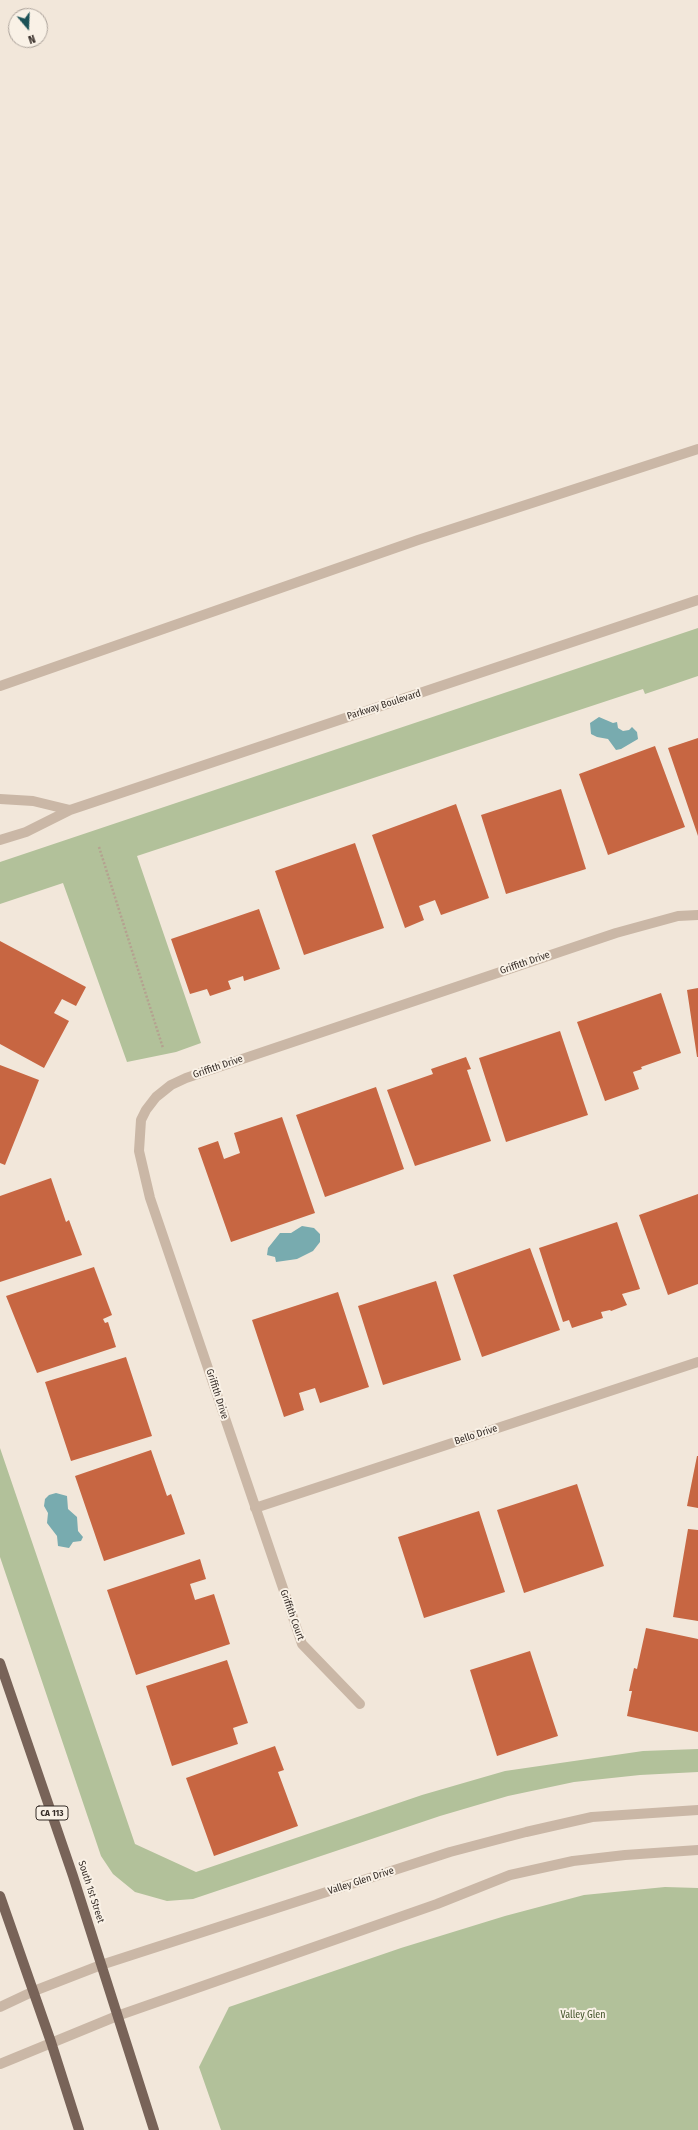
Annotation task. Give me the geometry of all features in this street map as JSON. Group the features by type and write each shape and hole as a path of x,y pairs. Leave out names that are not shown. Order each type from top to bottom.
{"main road":[{"name":"South 1st Street","path":"0,1663 73,1876 154,2130"},
{"path":"0,1896 34,1991 80,2130"}],"street":[{"path":"0,686 418,540 698,449"},
{"name":"Parkway Boulevard","path":"0,840 26,832 70,810 698,600"},
{"path":"0,799 33,802 70,810"},
{"name":"Griffith Drive","path":"255,1508 142,1169 139,1151 139,1136 141,1120 146,1110 156,1097 171,1085 186,1078 616,933 678,916 698,915"},
{"name":"Bello Drive","path":"255,1508 698,1362"},
{"name":"Griffith Court","path":"255,1508 302,1644 360,1704"},
{"name":"Valley Glen Drive","path":"0,2007 34,1991 101,1964 450,1852 526,1832 592,1817 698,1810"},
{"path":"0,2064 117,2016 437,1904 510,1875 573,1861 625,1855 698,1850"}],"path":[{"path":"98,847 163,1048"}],"green space":[{"path":"698,628 698,676 645,694 643,689 137,856 201,1043 176,1052 127,1062 63,883 0,904 0,862"},
{"path":"0,1448 135,1844 196,1872 422,1795 505,1771 643,1751 698,1749 698,1772 640,1775 574,1782 508,1796 440,1816 193,1899 167,1901 135,1892 113,1874 101,1856 0,1557"},
{"name":"Valley Glen","path":"665,1887 698,1888 698,2130 221,2130 199,2067 229,2007 401,1948 505,1916 584,1895"}],"water":[{"path":"599,717 613,723 617,722 618,728 623,731 629,730 632,727 637,732 638,739 621,749 616,750 608,739 591,734 590,723"},
{"path":"302,1226 314,1228 320,1234 320,1242 313,1251 297,1259 276,1262 275,1257 267,1255 268,1248 280,1233 291,1233"},
{"path":"56,1493 67,1496 68,1509 77,1517 78,1531 83,1537 81,1541 73,1542 69,1548 58,1546 57,1536 47,1523 48,1513 44,1506 45,1499 49,1495"}],"building":[{"path":"698,738 698,836 668,748"},
{"path":"655,746 685,827 608,855 579,774"},
{"path":"561,789 586,869 506,894 481,815"},
{"path":"456,804 489,898 441,915 435,900 419,906 424,920 405,928 372,835"},
{"path":"355,843 384,928 304,955 275,871"},
{"path":"259,909 280,969 244,981 243,976 228,981 231,989 210,996 207,989 190,994 171,939"},
{"path":"0,941 86,987 76,1006 62,999 54,1013 69,1021 44,1068 0,1044"},
{"path":"698,988 698,1057 697,1057 687,990"},
{"path":"661,993 681,1053 641,1067 642,1069 633,1072 639,1089 605,1101 577,1022"},
{"path":"560,1031 588,1115 506,1142 479,1058"},
{"path":"466,1057 471,1069 467,1070 491,1141 415,1166 387,1090 433,1074 431,1069"},
{"path":"0,1065 39,1080 5,1165 0,1163"},
{"path":"376,1087 404,1169 325,1197 296,1115"},
{"path":"282,1117 315,1213 231,1242 198,1148 218,1141 224,1159 240,1153 234,1133"},
{"path":"51,1178 66,1222 69,1220 82,1255 0,1282 0,1196"},
{"path":"698,1194 698,1284 668,1295 639,1215"},
{"path":"617,1222 640,1289 622,1294 627,1305 611,1311 601,1312 603,1318 572,1328 569,1320 563,1322 539,1248"},
{"path":"530,1248 560,1330 482,1357 453,1275"},
{"path":"94,1267 112,1315 103,1319 105,1323 108,1322 116,1347 37,1373 6,1296"},
{"path":"436,1281 461,1360 383,1385 358,1306"},
{"path":"338,1292 369,1387 320,1403 315,1388 299,1393 304,1410 284,1417 252,1320"},
{"path":"126,1357 152,1436 71,1461 45,1382"},
{"path":"151,1450 167,1496 171,1494 185,1534 104,1561 75,1476"},
{"path":"698,1456 698,1508 687,1506"},
{"path":"577,1484 604,1566 524,1593 497,1510"},
{"path":"479,1511 505,1592 424,1618 398,1537"},
{"path":"688,1529 698,1530 698,1621 673,1617"},
{"path":"200,1559 206,1579 190,1584 195,1600 214,1594 230,1644 136,1675 107,1590"},
{"path":"646,1628 698,1639 698,1732 627,1716 632,1691 629,1691 634,1668 637,1669"},
{"path":"530,1651 558,1736 497,1756 470,1670"},
{"path":"227,1660 248,1723 233,1728 238,1744 172,1766 146,1686"},
{"path":"275,1746 284,1770 278,1772 298,1826 214,1856 186,1778"}]}
